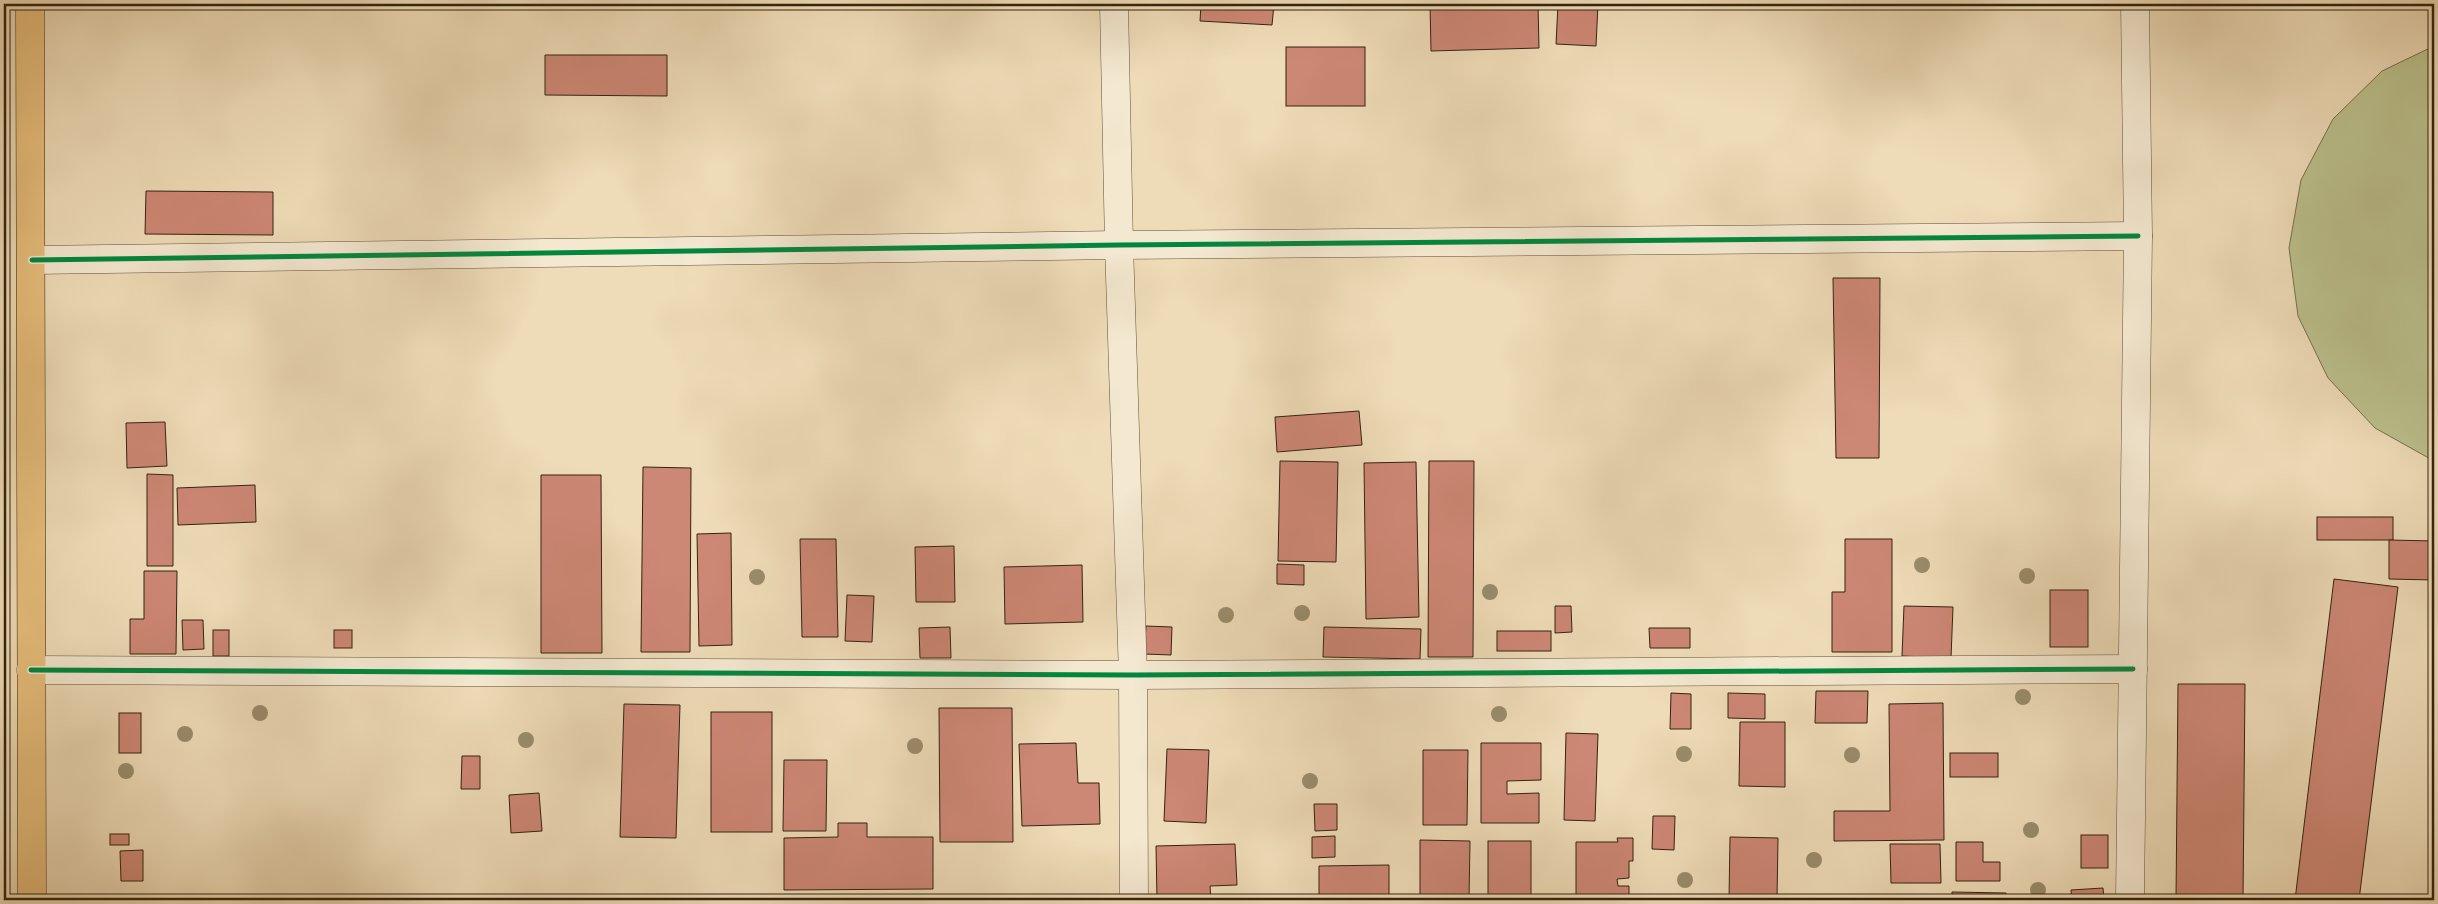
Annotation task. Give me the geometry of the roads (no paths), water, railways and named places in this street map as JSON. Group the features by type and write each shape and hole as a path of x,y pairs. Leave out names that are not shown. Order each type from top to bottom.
{"main road":[{"path":"30,4 32,900"}],"street":[{"path":"1114,4 1119,246 1133,675 1134,900"},
{"path":"2130,900 2138,236 2135,4"},
{"path":"32,260 1119,246 2138,236"},
{"path":"31,670 1133,675 2133,669"}]}
